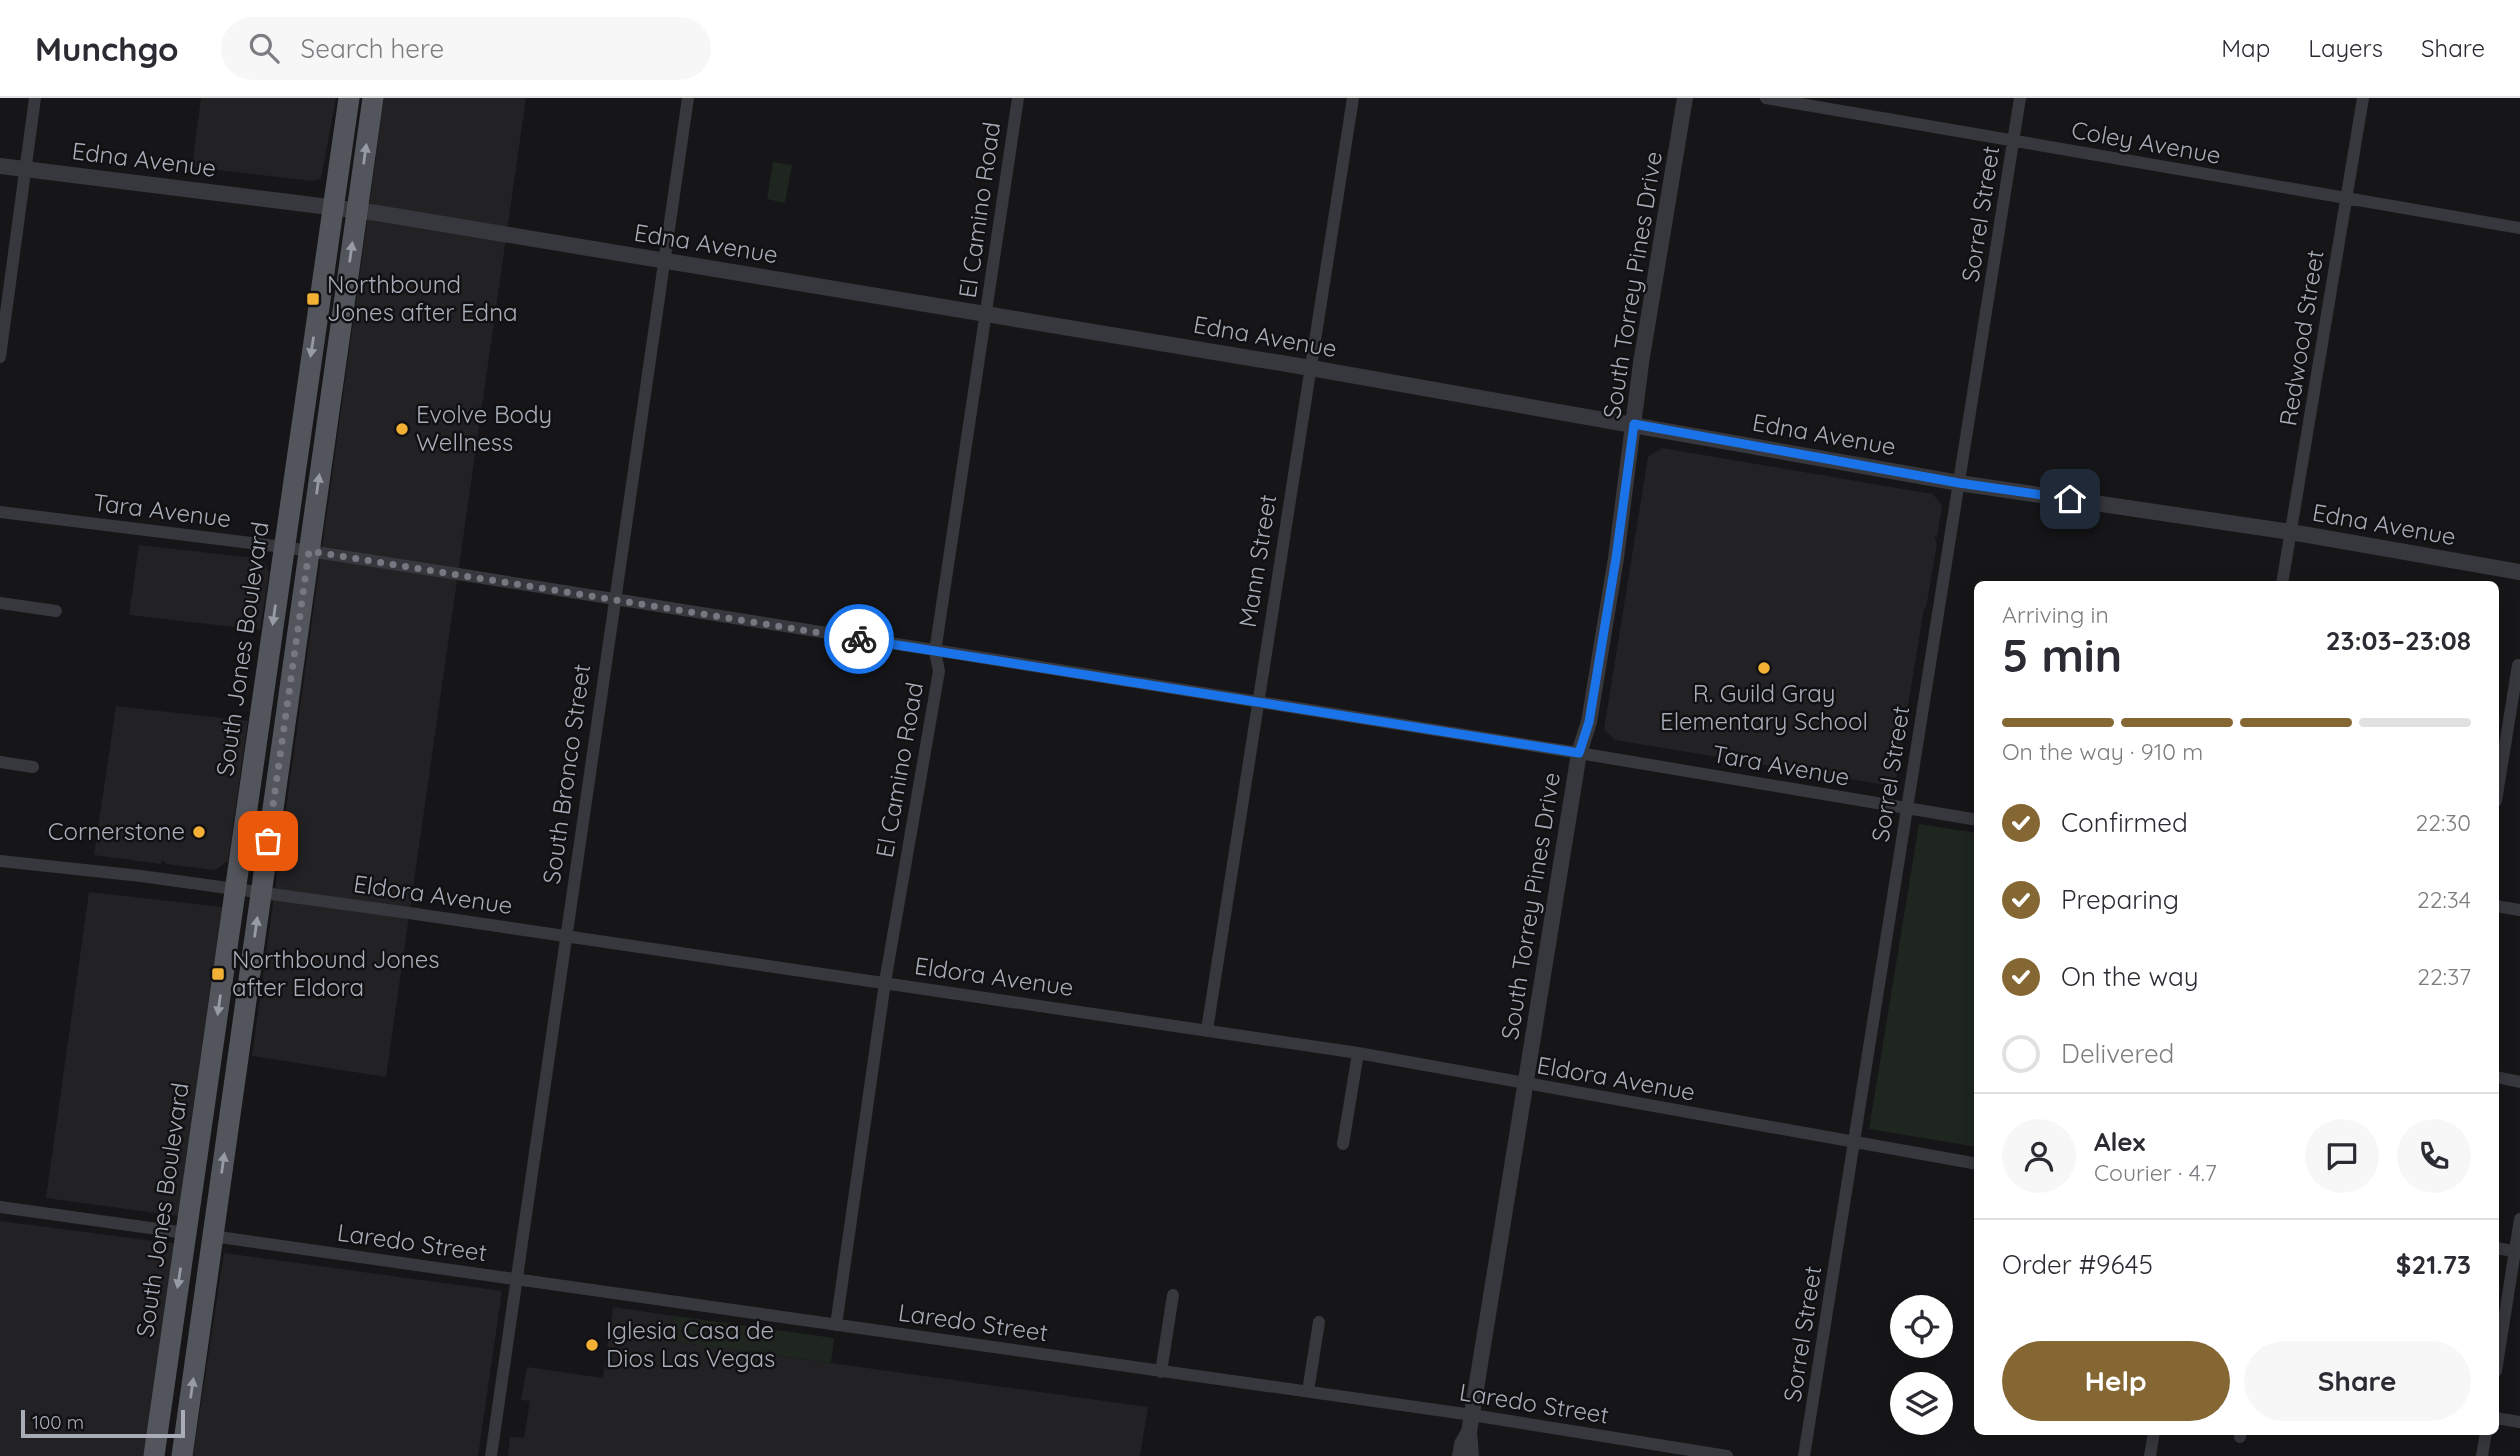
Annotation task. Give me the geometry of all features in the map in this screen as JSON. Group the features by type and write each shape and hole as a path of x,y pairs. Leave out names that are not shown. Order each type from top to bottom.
{"main road":[{"name":"South Jones Boulevard","path":"154,1456 349,98"},
{"path":"182,1456 373,98"},
{"path":"197,1162 207,1197 204,1224 212,1236"}],"street":[{"path":"0,357 35,98"},
{"name":"South Bronco Street","path":"491,1456 688,98"},
{"name":"El Camino Road","path":"836,1325 886,982 939,671 935,652 1018,98"},
{"name":"Mann Street","path":"1208,1030 1353,98"},
{"name":"South Torrey Pines Drive","path":"1471,1456 1469,1432 1579,753 1589,722 1616,558 1685,98"},
{"name":"Coley Avenue","path":"1766,98 2520,228"},
{"name":"Sorrel Street","path":"1804,1456 2020,98"},
{"name":"Redwood Street","path":"2283,581 2362,98"},
{"name":"Edna Avenue","path":"0,166 333,207 663,260 1311,368 1959,483 2291,532 2520,572"},
{"name":"Tara Avenue","path":"0,512 284,547 1579,753 1974,819"},
{"path":"0,603 56,611"},
{"path":"2499,780 2518,665"},
{"path":"2505,739 2520,741"},
{"path":"0,762 33,767"},
{"name":"Eldora Avenue","path":"0,861 236,889 565,935 1208,1030 1358,1053 1974,1163"},
{"path":"2499,906 2520,910"},
{"path":"1343,1144 1358,1053"},
{"path":"2499,1078 2520,1082"},
{"path":"0,1208 186,1233"},
{"path":"2499,1354 2517,1252 2520,1219"},
{"name":"Laredo Street","path":"212,1236 1308,1391 1727,1456"},
{"path":"2499,1249 2517,1252"},
{"path":"1161,1372 1173,1295"},
{"path":"1308,1391 1319,1322"},
{"path":"2499,1418 2520,1422"},
{"name":"South Torrey Pines Drive","path":"1460,1456 1462,1444 1469,1432"},
{"path":"2150,1456 2154,1435"},
{"path":"2482,1456 2486,1435"}],"shaded area":[{"path":"201,98 336,98 321,179 313,181 192,167"},
{"path":"384,98 526,98 386,1077 252,1056"},
{"path":"773,162 792,165 785,203 767,199"},
{"name":"R. Guild Gray Elementary School","path":"1662,448 1933,494 1942,506 1937,537 1934,537 1937,544 1896,779 1886,785 1615,740 1604,729 1648,457"},
{"path":"139,545 255,558 265,563 269,573 260,630 129,615"},
{"path":"116,706 248,721 228,861 215,870 167,864 162,860 161,864 94,855"},
{"path":"1919,824 1974,833 1974,1146 1869,1129"},
{"path":"89,892 222,907 178,1216 46,1198"},
{"path":"0,1221 177,1244 147,1456 0,1456"},
{"path":"224,1253 502,1291 478,1456 193,1456"},
{"path":"613,1307 675,1316 672,1341 1148,1407 1140,1456 508,1456 510,1437 524,1438 530,1401 521,1400 527,1367 603,1378"},
{"path":"675,1316 834,1338 831,1363 671,1341"}],"way so far":[{"path":"268,841 309,551 859,639"}],"place":[{"name":"Northbound Jones after Edna","path":"313,299"},
{"name":"Evolve Body Wellness","path":"402,429"},
{"name":"R. Guild Gray Elementary School","path":"1764,668"},
{"name":"Cornerstone","path":"199,832"},
{"name":"Northbound Jones after Eldora","path":"218,974"},
{"name":"Iglesia Casa de Dios Las Vegas","path":"592,1345"}],"route":[{"path":"859,639 1579,753 1589,722 1629,474 1634,424 1959,483 2070,499"}]}
